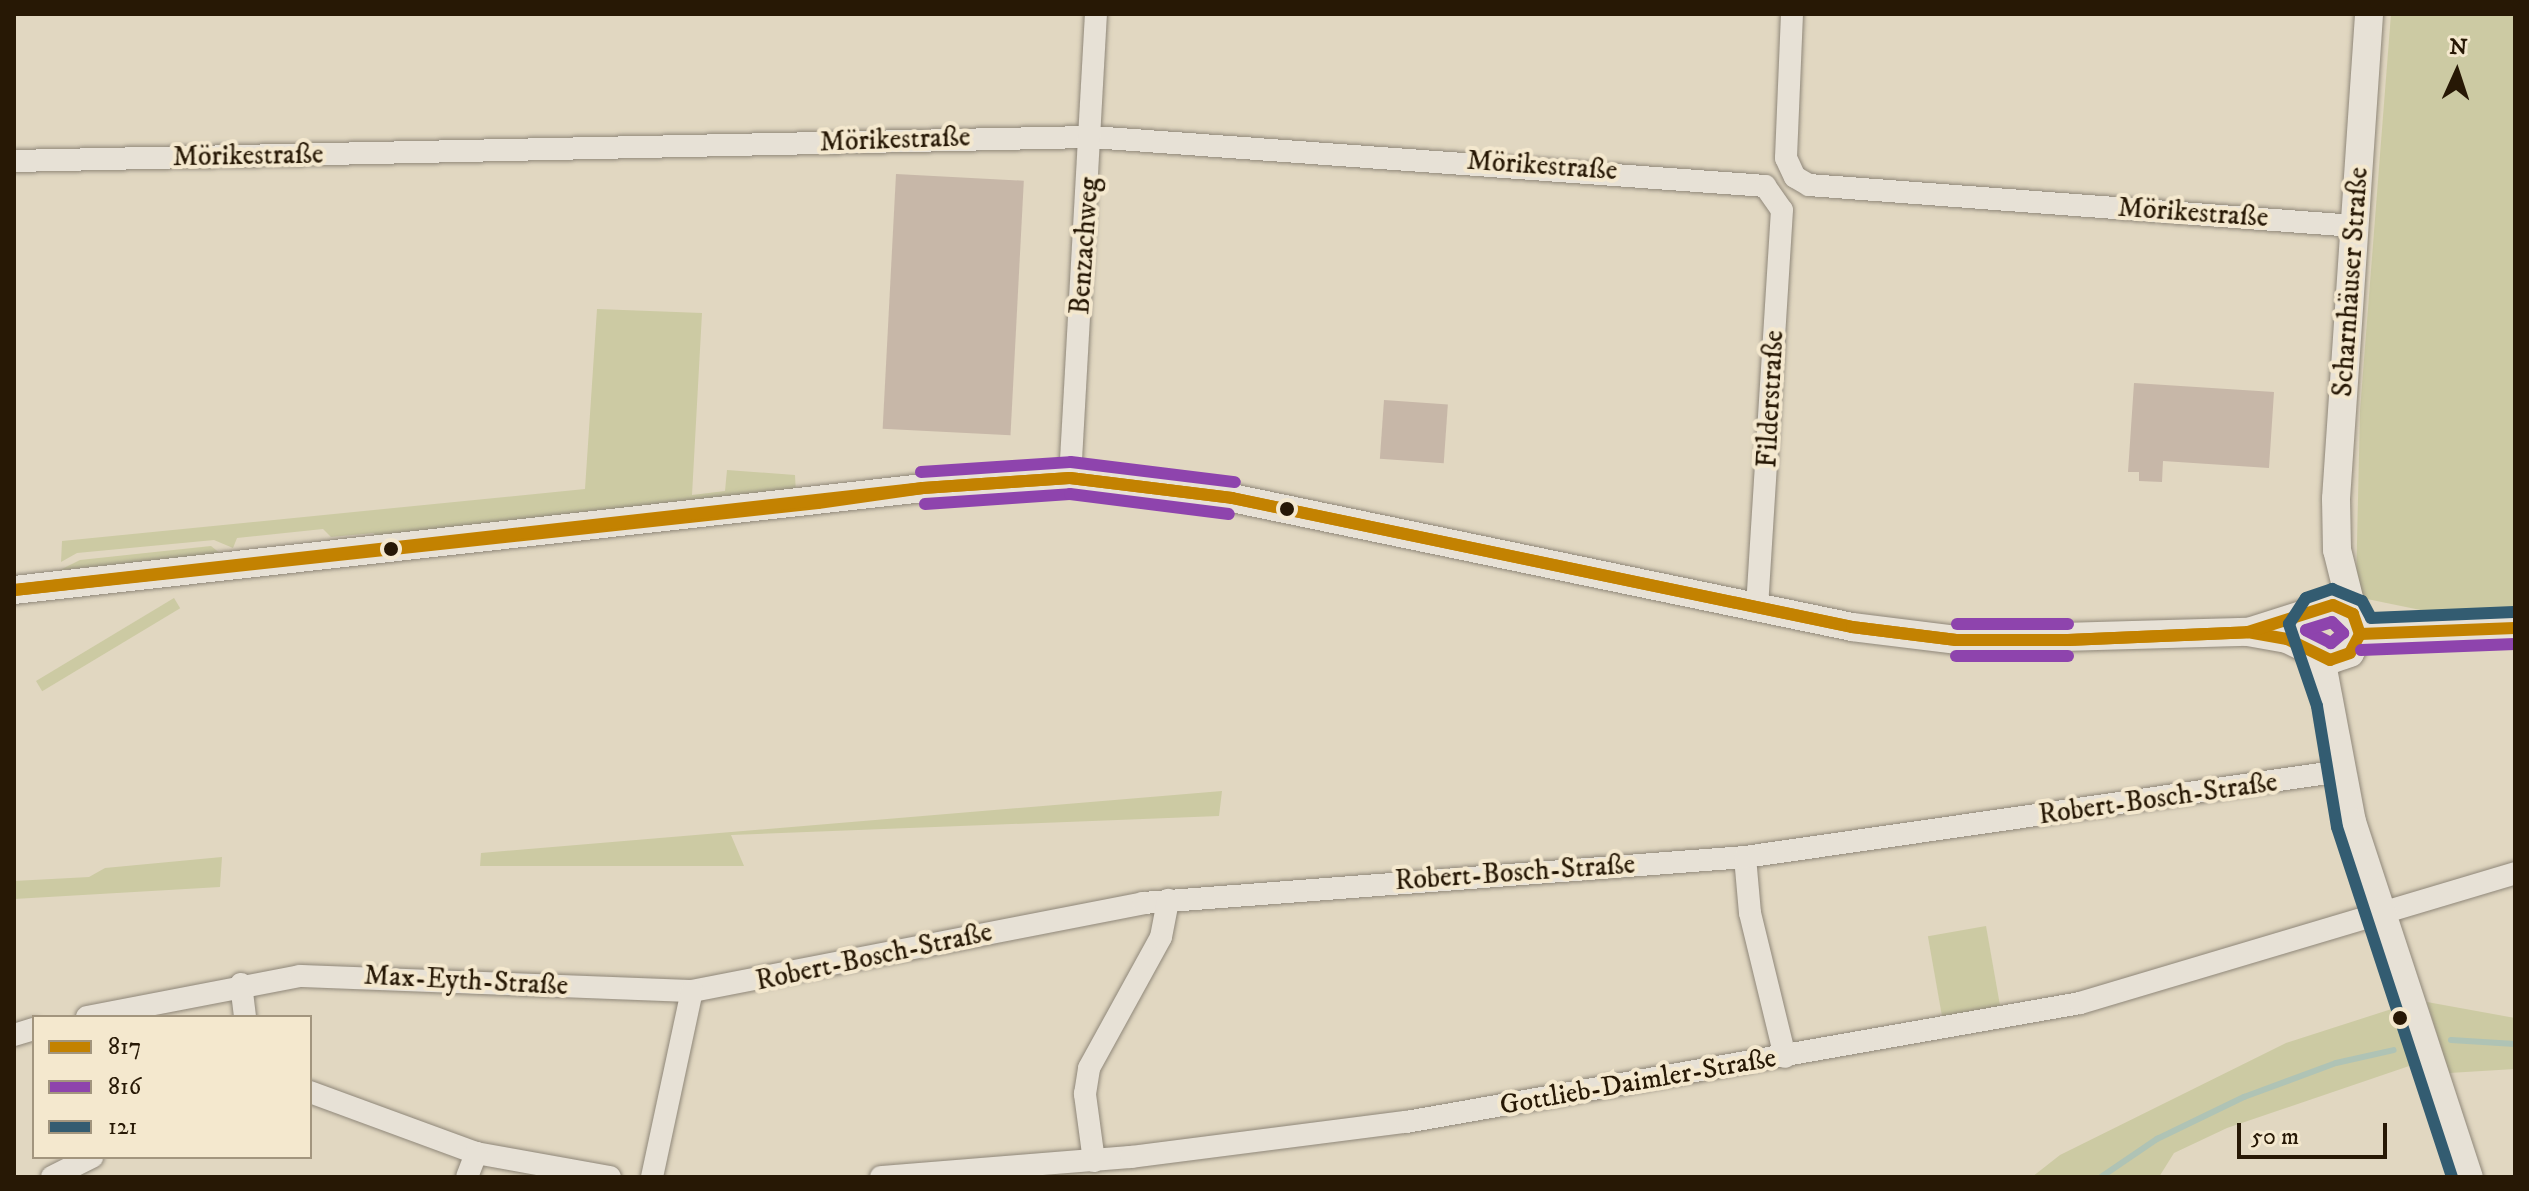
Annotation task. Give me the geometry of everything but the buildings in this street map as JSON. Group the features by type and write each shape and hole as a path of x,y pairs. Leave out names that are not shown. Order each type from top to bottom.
{"street":[{"name":"Benzachweg","path":"1070,478 1092,137 1096,14"},
{"name":"Mörikestraße","path":"1792,14 1786,148 1795,177 1809,185 2354,226"},
{"name":"Scharnhäuser Straße","path":"2338,643 2337,550 2369,14"},
{"name":"Mörikestraße","path":"14,161 1092,137 1742,181 1773,191"},
{"name":"Filderstraße","path":"1757,608 1782,210 1773,191"},
{"path":"14,590 964,483 1070,478 1232,498 1757,608 1956,640 2248,632 2338,643 2515,628"},
{"name":"Scharnhäuser Straße","path":"2312,613 2337,550"},
{"path":"2248,632 2333,605 2338,643 2333,702 2341,771 2381,918 2469,1177"},
{"path":"2312,613 2304,635 2338,643"},
{"name":"Robert-Bosch-Straße","path":"692,991 1168,900 1745,857 2341,771"},
{"path":"1745,857 1750,913 1785,1057"},
{"name":"Gottlieb-Daimler-Straße","path":"881,1177 1094,1161 1406,1122 2080,1003 2381,918 2515,873"},
{"path":"1094,1161 1085,1094 1089,1068 1161,937 1168,900"},
{"name":"Max-Eyth-Straße","path":"96,1015 241,984 395,976 692,991"},
{"path":"241,984 245,1015"},
{"path":"652,1177 692,991"},
{"path":"312,1093 476,1153 610,1177"},
{"path":"467,1177 476,1153"},
{"path":"52,1177 88,1159"}],"shaded area":[{"path":"2391,14 2515,14 2515,610 2440,614 2367,599 2356,586 2360,411"},
{"path":"597,309 702,313 692,495 725,491 727,470 795,475 796,494 375,539 374,533 331,537 323,529 237,538 233,548 214,540 77,553 61,562 62,541 585,489"},
{"path":"211,546 221,554 60,570 80,560"},
{"path":"174,598 180,608 42,691 36,681"},
{"path":"1222,791 1219,816 731,835 744,866 480,866 481,853"},
{"path":"222,857 220,887 14,899 14,881 89,877 105,868"},
{"path":"1986,926 2001,1009 1942,1019 1928,936"},
{"path":"2427,1002 2515,1018 2515,1069 2449,1073"},
{"path":"2401,1006 2418,1063 2227,1128 2174,1153 2159,1177 2032,1177 2060,1155 2286,1043"}],"waterway":[{"path":"2451,1040 2515,1044"},
{"path":"2101,1177 2157,1139 2244,1097 2336,1063 2394,1050"}],"transit line":[{"name":"816","path":"921,472 1070,462"},
{"name":"816","path":"1071,462 1235,482"},
{"name":"817","path":"923,488 1070,478"},
{"name":"817","path":"923,488 1070,478"},
{"name":"817","path":"1070,478 1232,498"},
{"name":"817","path":"1070,478 1232,498"},
{"name":"817","path":"923,488 818,503 14,590 923,488"},
{"name":"816","path":"925,504 1070,494 1229,514"},
{"name":"817","path":"1232,498 1852,627"},
{"name":"817","path":"1232,498 1852,627"},
{"name":"121","path":"2452,1177 2337,827 2317,706 2289,624 2306,598 2332,589 2362,601 2371,618 2514,612"},
{"name":"817","path":"2333,605 2353,614 2360,634 2350,653 2330,660 2287,639 2248,632 2333,605"},
{"name":"816","path":"2332,622 2343,633 2331,643 2306,630 2332,622"},
{"name":"816","path":"1957,624 2068,624"},
{"name":"817","path":"1852,627 1956,640"},
{"name":"817","path":"1852,627 1956,640"},
{"name":"817","path":"2360,634 2515,628"},
{"name":"817","path":"2068,640 2248,632"},
{"name":"817","path":"2068,640 2248,632"},
{"name":"817","path":"1956,640 2068,640"},
{"name":"816","path":"2361,650 2515,644"},
{"name":"816","path":"1956,656 2068,656"}]}
